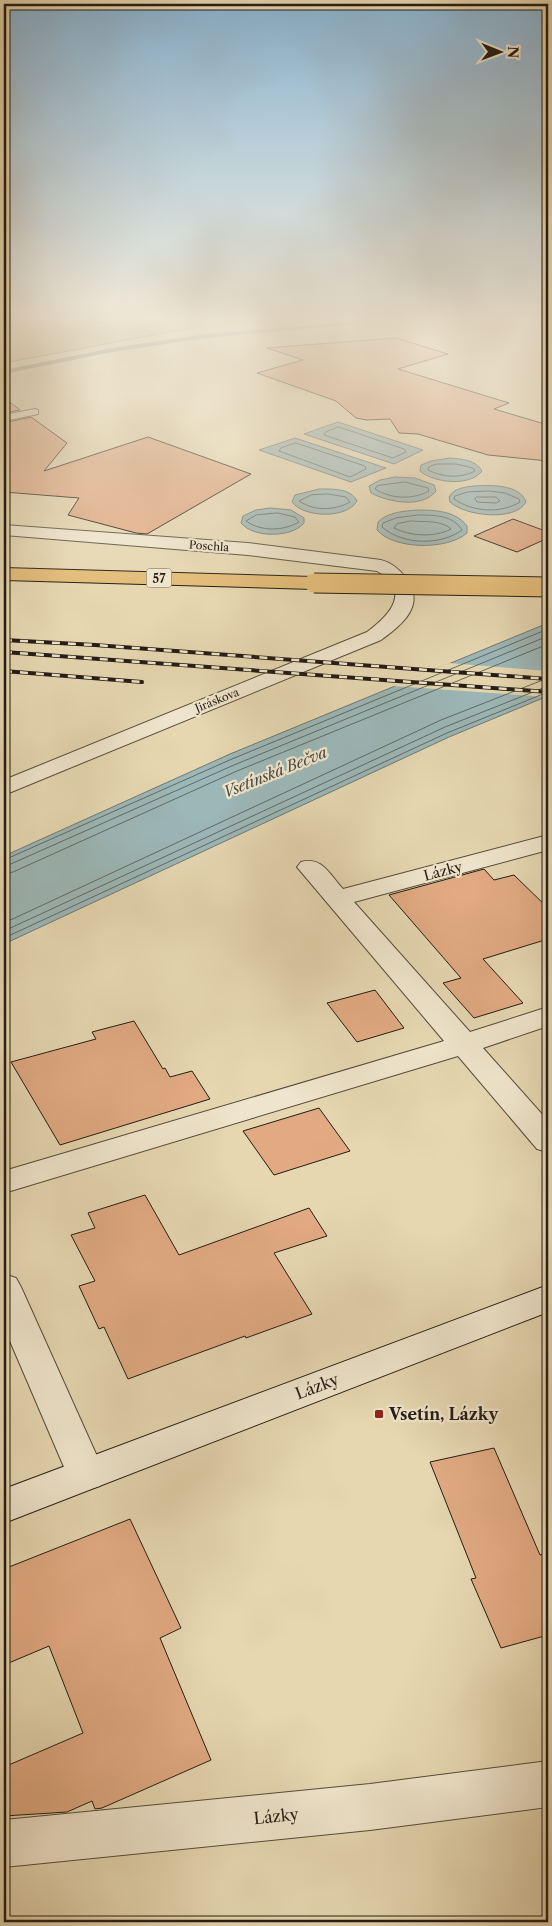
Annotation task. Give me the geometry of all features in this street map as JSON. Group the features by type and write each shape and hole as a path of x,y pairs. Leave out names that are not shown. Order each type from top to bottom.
{"main road":[{"name":"57","path":"4,574 314,583 548,587"}],"street":[{"name":"Poschla","path":"4,530 248,549 381,566 391,571 403,588"},
{"name":"Jiráskova","path":"4,788 374,636 399,615 406,603 403,588"},
{"name":"Lázky","path":"337,899 548,842"},
{"path":"310,866 462,1045 548,1141"},
{"path":"4,1182 462,1045 548,1016"},
{"path":"4,1287 86,1474"},
{"name":"Lázky","path":"4,1506 548,1298"},
{"name":"Lázky","path":"4,1844 370,1807 548,1784"}],"lane":[{"path":"4,418 35,412"}],"water":[{"path":"338,422 423,450 394,464 304,434"},
{"path":"295,438 386,468 351,482 259,450"},
{"path":"450,458 472,462 482,471 469,479 452,482 434,478 420,471 421,465 431,461"},
{"path":"395,477 415,478 434,485 436,491 430,497 414,502 395,501 371,493 369,486 380,480"},
{"path":"496,486 511,489 523,496 526,502 512,512 490,515 467,511 450,502 449,497 451,494 460,488"},
{"path":"319,489 346,491 357,501 352,507 344,511 325,514 306,511 292,502 295,495"},
{"path":"270,508 291,510 304,518 304,523 298,528 282,534 263,534 247,528 241,523 243,516 256,510"},
{"path":"418,510 451,514 467,526 467,533 447,543 421,545 396,541 385,537 377,530 378,522 386,516"},
{"name":"Vsetínská Bečva","path":"548,623 548,696 449,737 4,944 4,856 230,754"}],"pier":[{"path":"449,663 548,671 548,697 393,686"}],"building":[{"path":"349,412 504,412 548,425 548,461 488,455 418,434 399,433 390,419 367,420 356,418"},
{"path":"31,417 67,443 44,471 148,437 251,474 147,534 136,533 68,515 79,498 4,492 4,423"},
{"path":"513,519 548,532 548,538 517,552 474,536"},
{"path":"484,869 494,880 514,875 548,908 548,939 483,959 523,1003 474,1018 443,983 461,978 389,895"},
{"path":"375,990 404,1028 357,1042 327,1003"},
{"path":"134,1021 163,1069 165,1068 170,1077 192,1071 210,1099 60,1145 11,1062 96,1039 92,1032"},
{"path":"319,1108 350,1151 274,1175 243,1131"},
{"path":"145,1195 179,1255 309,1208 327,1236 274,1253 312,1314 246,1338 245,1336 128,1379 104,1327 99,1329 79,1286 95,1281 71,1235 95,1228 88,1213"},
{"path":"494,1448 540,1555 548,1553 548,1635 501,1648 471,1579 476,1578 430,1462"},
{"path":"130,1519 181,1628 160,1638 211,1760 102,1808 95,1809 92,1801 67,1812 4,1816 4,1767 83,1733 49,1646 4,1665 4,1569"}],"railway":[{"path":"4,640 95,645 548,679"},
{"path":"4,652 548,692"},
{"path":"4,671 142,682"}],"place":[{"name":"Vsetín, Lázky","path":"379,1414"}]}
